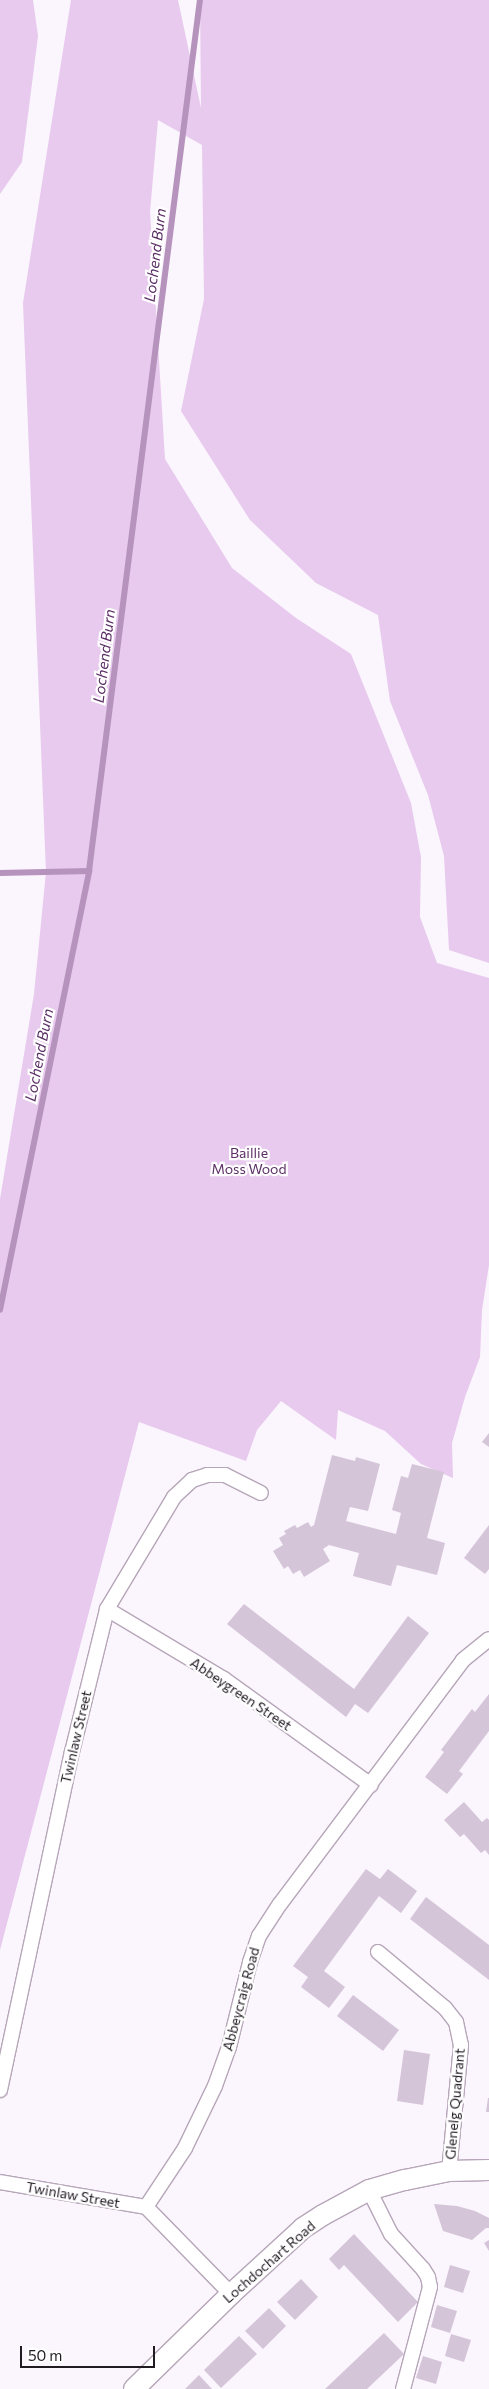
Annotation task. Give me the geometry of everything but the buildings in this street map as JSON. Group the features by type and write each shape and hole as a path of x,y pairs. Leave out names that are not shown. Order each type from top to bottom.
{"street":[{"name":"Twinlaw Street","path":"0,2090 72,1752 108,1609 174,1497 192,1480 207,1475 226,1475 261,1493"},
{"name":"Abbeygreen Street","path":"108,1609 224,1679 371,1785"},
{"name":"Abbeycraig Road","path":"146,2207 185,2148 215,2086 229,2047 250,1962 259,1936 280,1904 463,1660 489,1639"},
{"name":"Glenelg Quadrant","path":"378,1952 445,2008 456,2022 461,2045 449,2172"},
{"name":"Lochdochart Road","path":"134,2389 231,2294 303,2228 369,2190 405,2180 449,2172 489,2170"},
{"name":"Twinlaw Street","path":"0,2182 146,2207"},
{"path":"369,2190 391,2234 423,2269 428,2277 430,2287 403,2389"},
{"path":"146,2207 231,2294"}],"green space":[{"path":"0,0 33,0 38,36 22,162 0,194"},
{"name":"Baillie Moss Wood","path":"71,0 178,0 201,108 200,0 489,0 489,963 449,950 444,856 428,795 390,701 378,615 316,583 250,520 181,411 204,299 202,145 158,120 150,212 165,459 232,568 296,618 351,654 411,803 421,857 420,917 437,963 489,978 489,1265 482,1310 480,1357 465,1397 452,1443 453,1478 421,1464 385,1431 338,1410 336,1440 281,1401 257,1430 246,1461 139,1422 0,1950 0,1199 34,994 46,872 23,303"}],"waterway":[{"name":"Lochend Burn","path":"0,1310 89,871 200,0"},
{"path":"0,873 89,871"}]}
